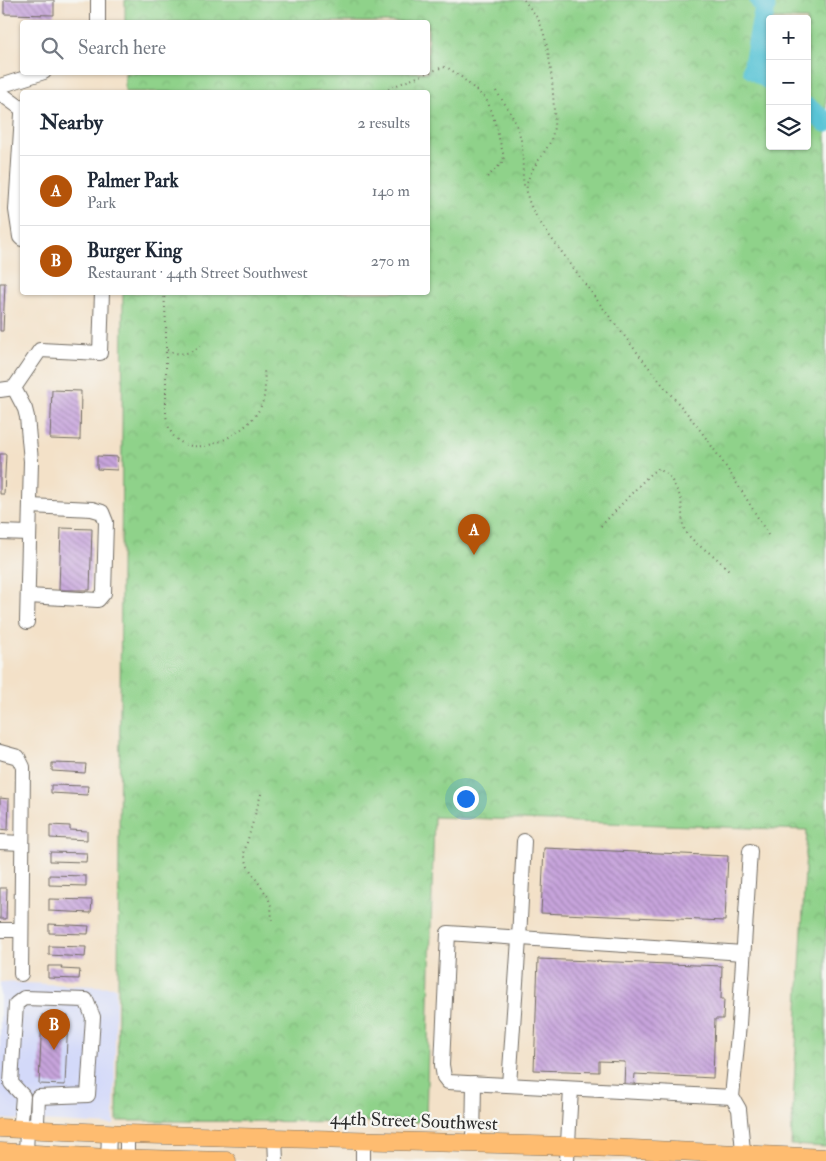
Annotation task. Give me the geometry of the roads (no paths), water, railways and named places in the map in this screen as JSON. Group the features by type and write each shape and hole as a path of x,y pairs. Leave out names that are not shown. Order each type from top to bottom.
{"main road":[{"name":"44th Street Southwest","path":"0,1128 127,1134 473,1143 567,1154 826,1158"},
{"path":"0,1152 127,1160 228,1161"}],"street":[{"path":"98,0 98,20"},
{"path":"0,86 35,75"},
{"path":"0,93 20,108"},
{"path":"20,146 16,210 20,236"},
{"path":"27,622 31,461 29,431 25,410 7,389 40,350 100,353 102,295"},
{"path":"28,596 98,600 104,592 106,522 102,512 92,508 30,506"},
{"path":"0,532 29,533"},
{"path":"0,752 18,757 23,767 22,974"},
{"path":"509,1086 524,841"},
{"path":"0,842 22,843"},
{"path":"744,1158 739,1109 732,1097 750,851"},
{"path":"0,930 21,930"},
{"path":"732,1097 448,1082 444,1077 442,1065 448,934 743,953"},
{"path":"24,998 86,1000 93,1017 88,1095 38,1097 23,1096 11,1084 16,1004 24,998"},
{"path":"473,1143 474,1084"},
{"path":"567,1154 571,1089"},
{"path":"23,1096 21,1121 27,1129 26,1154"},
{"path":"27,1129 37,1122 38,1097"},
{"path":"108,1159 109,1133"},
{"path":"127,1134 127,1160"},
{"path":"275,1138 276,1161"},
{"path":"363,1161 364,1140"}],"waterway":[{"path":"760,0 765,7 753,69 766,77"},
{"path":"811,111 826,122"}],"place":[{"name":"Palmer Park","path":"474,555"},
{"name":"Burger King","path":"54,1050"}]}
